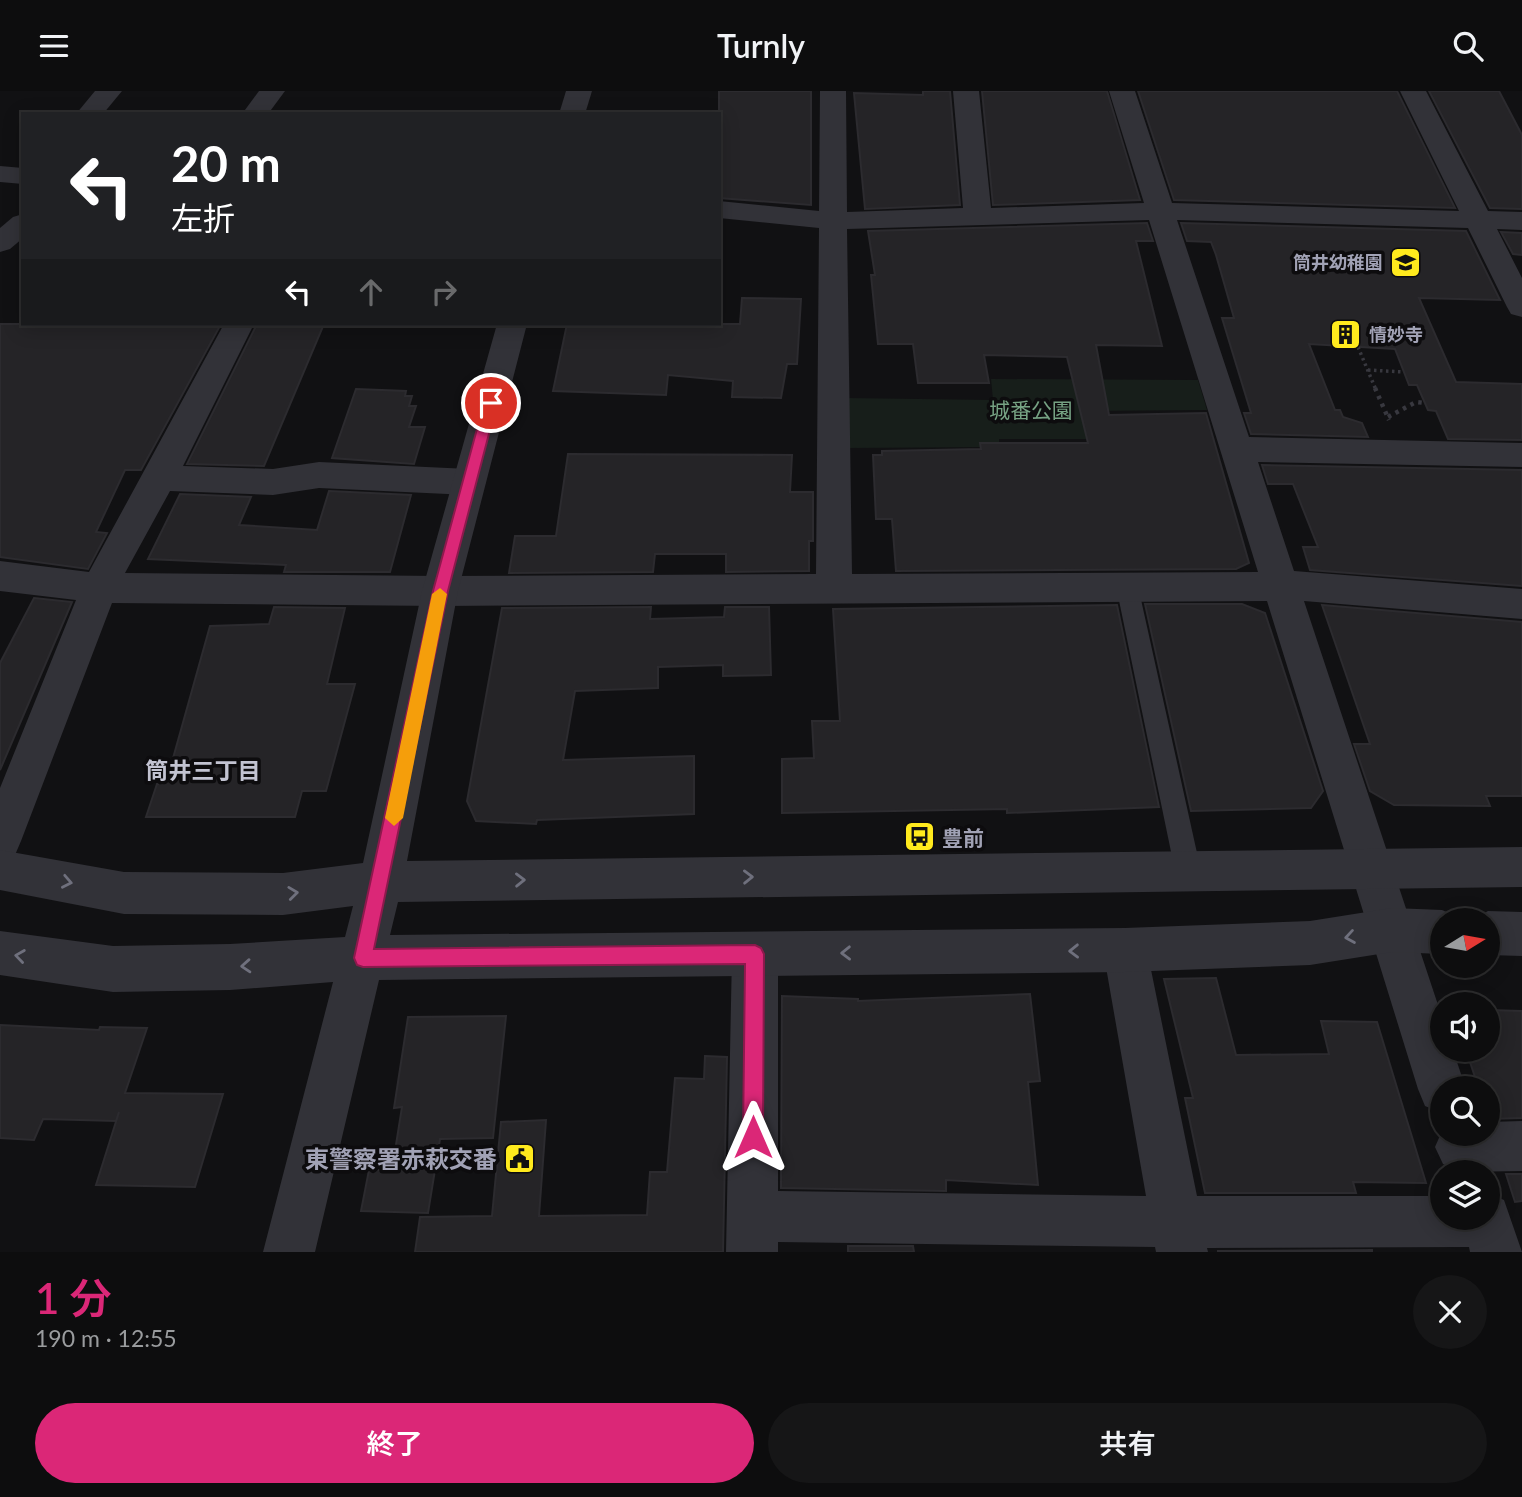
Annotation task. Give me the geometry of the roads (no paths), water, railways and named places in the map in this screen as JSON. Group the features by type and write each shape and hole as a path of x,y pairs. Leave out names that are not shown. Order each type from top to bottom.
{"street":[{"path":"91,112 109,91"},
{"path":"256,112 272,91"},
{"path":"573,112 579,91"},
{"path":"833,91 834,587"},
{"path":"966,91 966,114 978,216"},
{"path":"1122,91 1438,1076"},
{"path":"1413,91 1522,307"},
{"path":"0,174 21,176"},
{"path":"721,209 833,221 1160,211 1522,221"},
{"path":"0,243 21,225"},
{"path":"0,841 99,588 160,478 238,326"},
{"path":"289,1252 381,882 440,591 511,326"},
{"path":"1237,449 1522,455"},
{"path":"160,478 273,482 319,475 469,482"},
{"path":"0,576 99,588 440,591 834,587 1279,587 1522,604"},
{"path":"0,870 124,893 283,894 381,882 1522,867"},
{"path":"0,953 113,969 230,967 363,958 1125,950 1310,943 1392,930 1430,932"},
{"path":"1500,933 1522,934"},
{"path":"1125,950 1179,1237"},
{"path":"755,954 752,1234 1179,1237 1489,1230"},
{"path":"1462,1151 1522,1146"}],"lane":[{"path":"1127,586 1188,871"}],"place":[{"name":"筒井幼稚園","path":"1406,262"},
{"name":"情妙寺","path":"1346,334"},
{"name":"豊前","path":"919,837"},
{"name":"東警察署赤萩交番","path":"520,1158"}],"district":[{"name":"筒井三丁目","path":"203,770"}],"park label":[{"name":"城番公園","path":"1031,409"}]}
